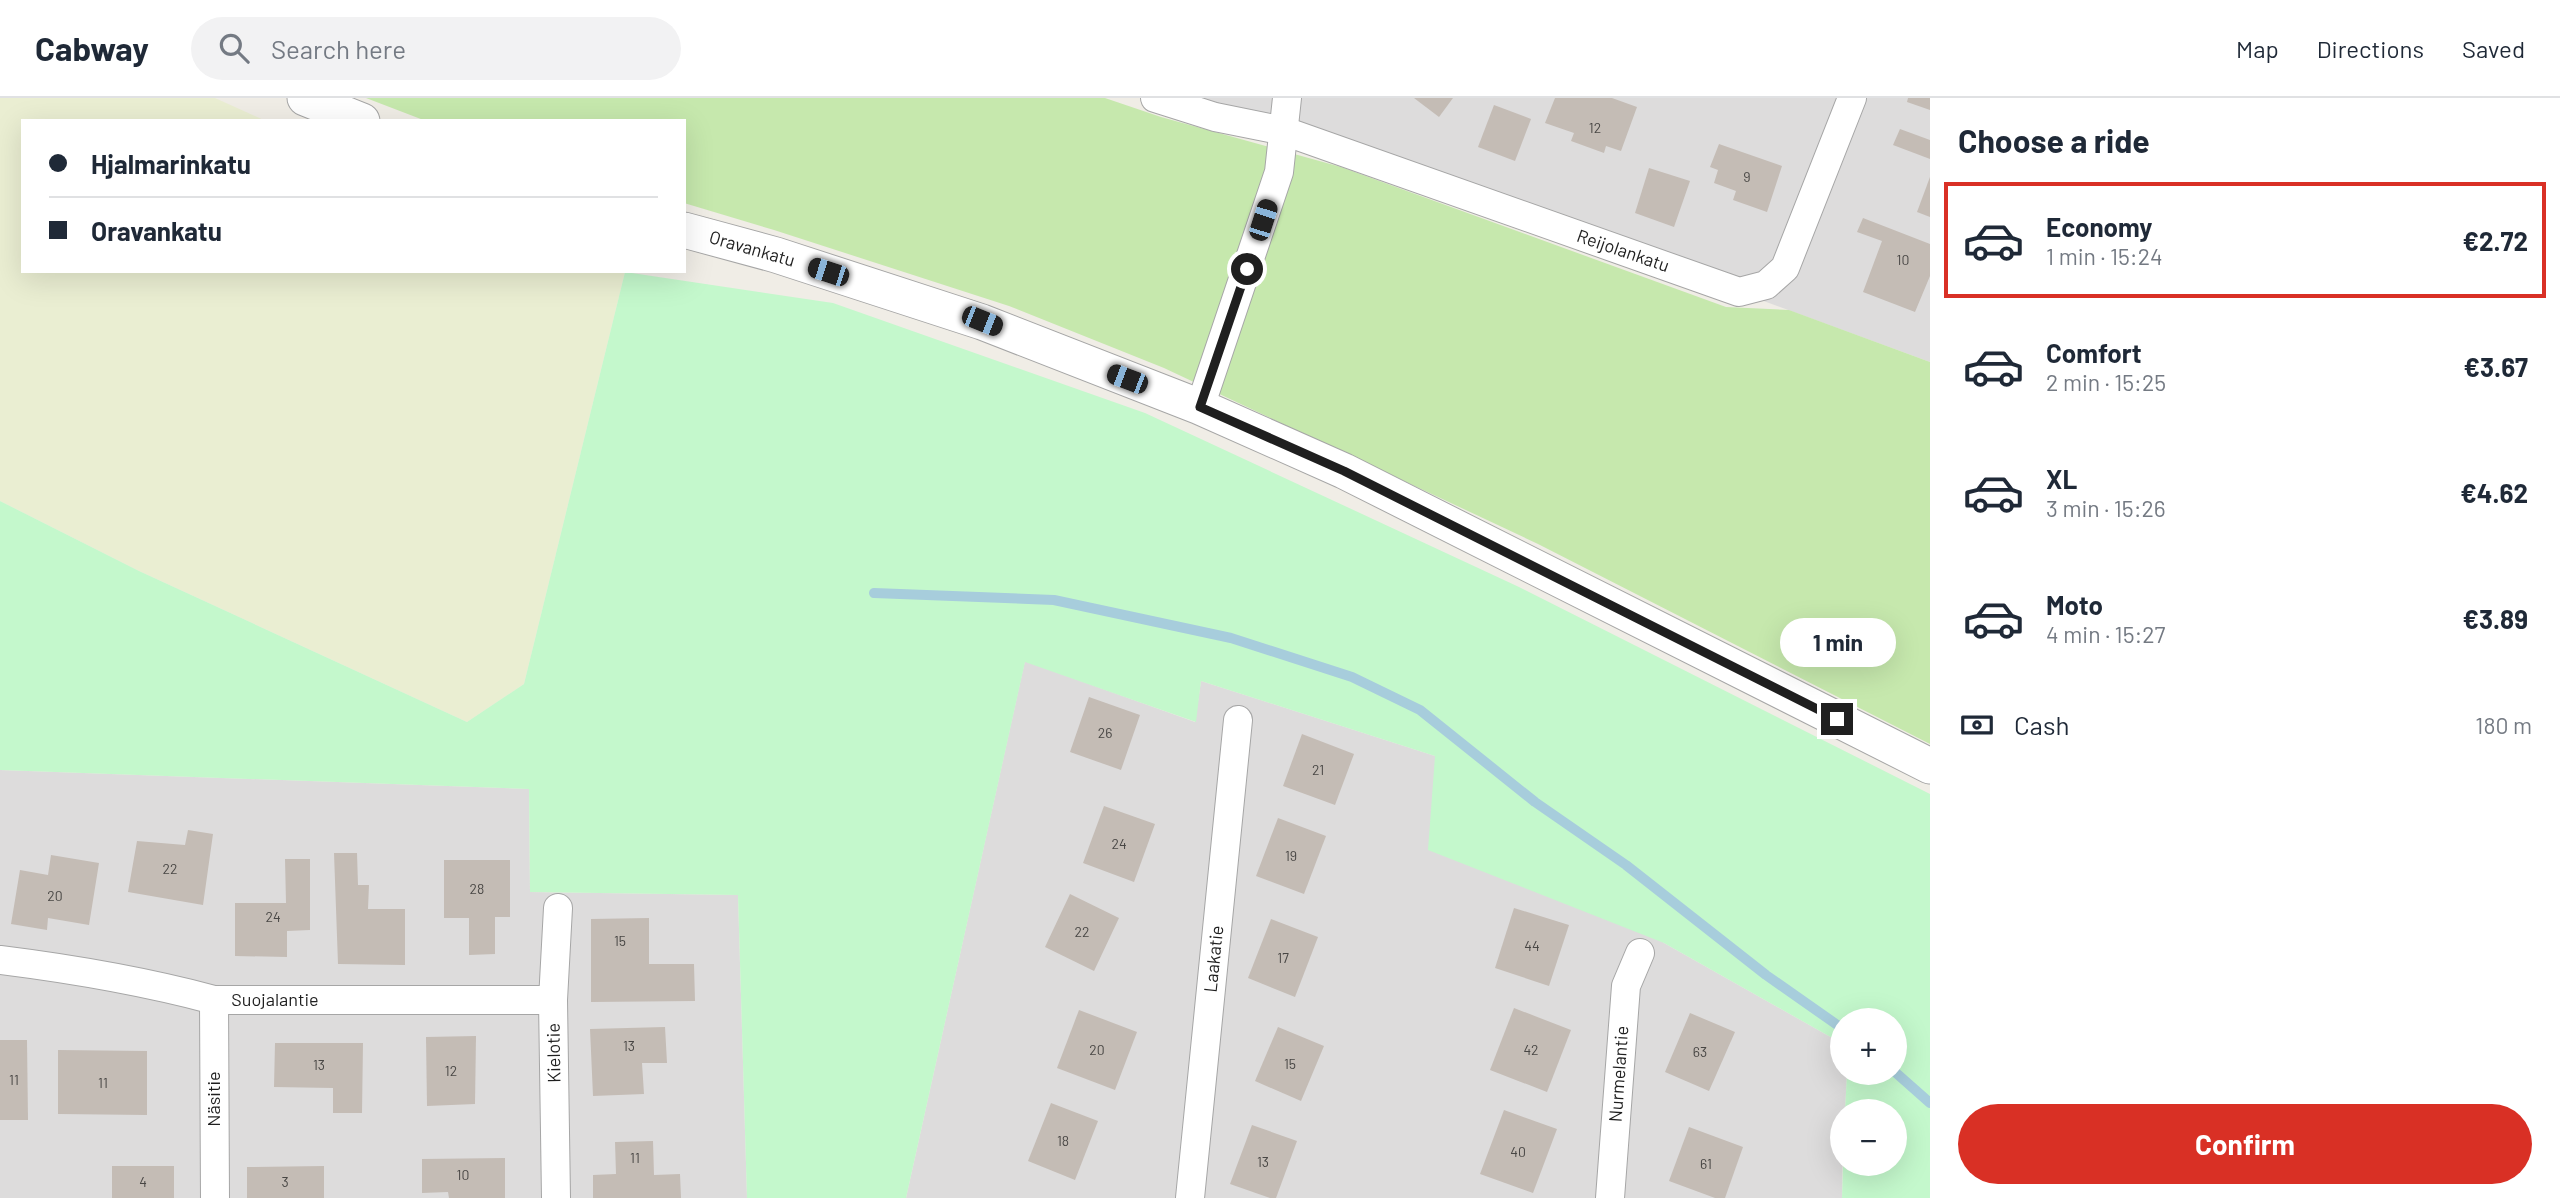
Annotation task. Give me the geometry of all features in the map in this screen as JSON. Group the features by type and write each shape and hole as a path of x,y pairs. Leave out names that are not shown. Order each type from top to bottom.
{"street":[{"path":"305,98 357,119"},
{"name":"Reijolankatu","path":"1155,98 1214,117 1284,131 1739,292 1766,285 1785,268 1852,98"},
{"path":"1200,407 1279,172 1287,98"},
{"name":"Oravankatu","path":"686,231 982,321 1200,407 1344,471 1930,766"},
{"name":"Laakatie","path":"1190,1198 1238,720"},
{"name":"Kielotie","path":"556,1198 553,1000 558,908"},
{"name":"Nurmelantie","path":"1610,1198 1626,986 1640,953"},
{"name":"Suojalantie","path":"0,960 61,967 169,988 214,1000 553,1000"},
{"name":"Näsitie","path":"214,1000 215,1198"}],"shaded area":[{"path":"1155,98 1930,98 1930,362 1739,292"},
{"path":"1025,661 1195,722 1201,681 1435,756 1664,943 1830,1037 1830,1085 1846,1085 1846,1099 1830,1099 1830,1176 1842,1176 1842,1198 906,1198"},
{"path":"0,770 529,789 530,892 738,895 747,1198 0,1198"}],"green space":[{"path":"0,98 215,98 262,119 21,119 21,273 625,273 524,684 467,722 139,571 0,501"},
{"path":"366,98 1105,98 1161,117 1341,167 1726,307 1789,310 1930,362 1930,744 1538,544 1164,368 1009,306 686,204 686,119 421,119"},
{"path":"625,273 833,303 1145,413 1519,587 1930,794 1930,1198 1842,1198 1843,1176 1907,1176 1907,1099 1846,1099 1846,1085 1907,1085 1907,1008 1830,1008 1830,1037 1664,943 1428,850 1435,756 1201,681 1196,722 1025,662 906,1198 747,1198 738,895 530,892 529,789 0,770 0,501 139,571 467,722 524,684"}],"building":[{"path":"1414,98 1453,98 1439,117"},
{"path":"1555,98 1612,98 1637,107 1621,151 1606,146 1604,153 1571,141 1574,133 1545,123"},
{"path":"1908,98 1930,98 1930,110 1907,102"},
{"path":"1494,105 1531,119 1515,161 1478,147"},
{"path":"1900,129 1930,140 1930,159 1893,145"},
{"path":"1719,144 1782,166 1767,212 1733,200 1736,191 1714,183 1718,170 1710,167"},
{"path":"1649,168 1690,181 1674,227 1635,213"},
{"path":"1930,177 1930,217 1917,212"},
{"path":"1863,218 1930,244 1930,276 1915,312 1863,292 1882,241 1857,232"},
{"path":"1089,697 1140,715 1121,770 1070,752"},
{"path":"1302,734 1354,754 1335,805 1283,786"},
{"path":"1104,806 1155,824 1134,882 1083,863"},
{"path":"1278,818 1326,836 1304,894 1256,876"},
{"path":"188,830 213,834 203,905 128,892 137,841 185,845"},
{"path":"334,853 357,853 358,885 369,885 368,909 405,909 405,965 338,964"},
{"path":"51,855 99,863 89,925 48,918 47,930 11,924 20,870 48,875"},
{"path":"285,859 310,859 310,930 287,931 287,957 235,956 235,903 286,903"},
{"path":"444,860 510,860 510,917 495,917 495,954 469,955 469,918 444,918"},
{"path":"1070,894 1119,918 1094,971 1045,947"},
{"path":"1514,908 1569,925 1549,986 1495,968"},
{"path":"649,918 649,964 694,964 695,1001 591,1002 591,919"},
{"path":"1271,919 1318,937 1295,997 1248,978"},
{"path":"1514,1008 1571,1030 1547,1092 1490,1070"},
{"path":"1079,1010 1137,1032 1115,1090 1057,1068"},
{"path":"1690,1013 1735,1032 1709,1091 1665,1072"},
{"path":"665,1027 667,1063 642,1063 644,1094 593,1096 590,1029"},
{"path":"1278,1027 1324,1046 1301,1101 1255,1081"},
{"path":"476,1036 475,1104 427,1106 426,1037"},
{"path":"0,1040 27,1040 28,1120 0,1120"},
{"path":"275,1043 363,1043 362,1113 333,1113 333,1088 274,1087"},
{"path":"58,1050 147,1051 147,1115 58,1114"},
{"path":"1051,1103 1098,1121 1075,1180 1028,1161"},
{"path":"1504,1110 1557,1129 1533,1193 1480,1174"},
{"path":"1252,1125 1297,1141 1276,1198 1230,1184"},
{"path":"1689,1127 1743,1147 1725,1198 1715,1198 1669,1181"},
{"path":"653,1141 654,1175 680,1174 681,1198 593,1198 593,1175 616,1174 615,1142"},
{"path":"505,1158 505,1198 449,1198 448,1192 422,1193 422,1159"},
{"path":"112,1166 174,1166 174,1198 112,1198"},
{"path":"324,1166 324,1198 247,1198 247,1167"}],"waterway":[{"path":"874,593 1054,600 1231,638 1352,677 1420,710 1535,802 1626,865 1766,975 1830,1020"},
{"path":"1907,1083 1930,1103"}],"route":[{"path":"1247,269 1200,407 1344,471 1837,719"}]}
